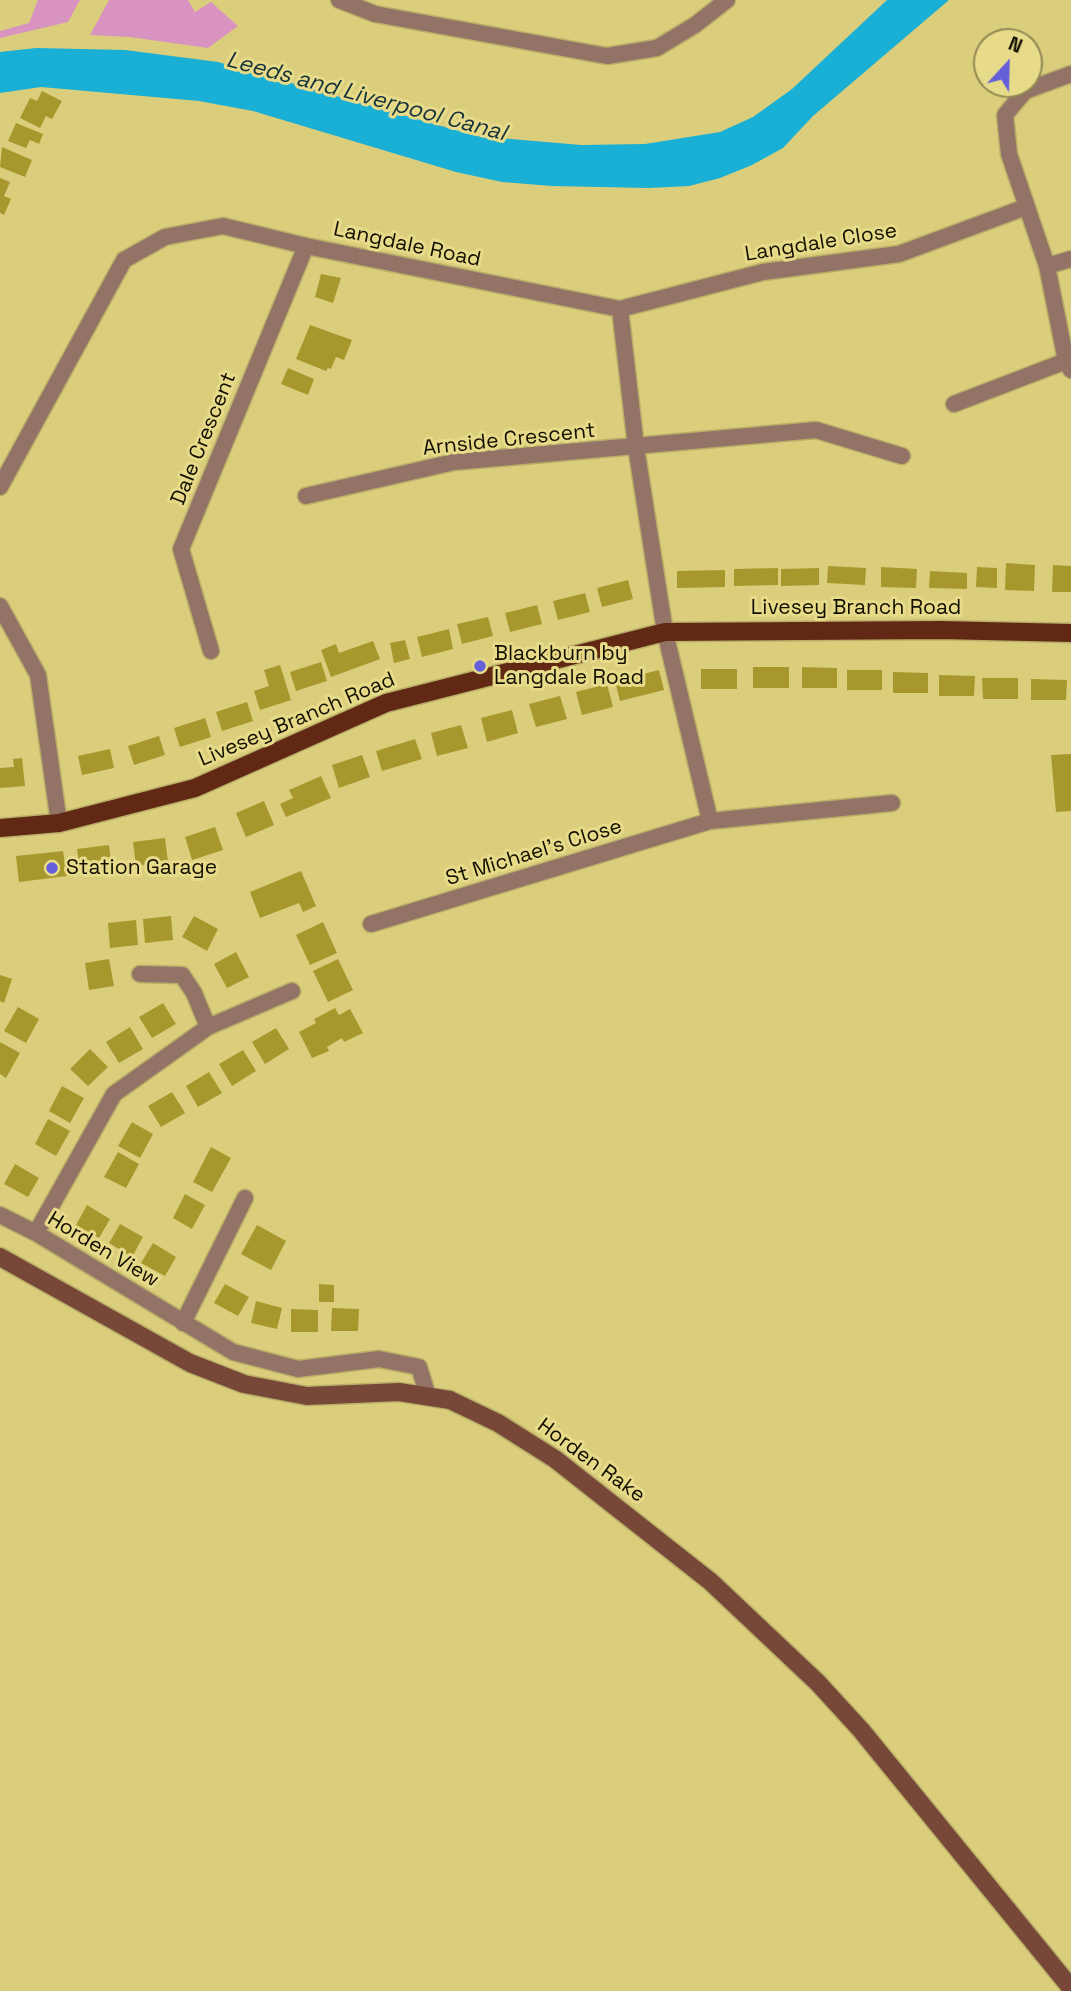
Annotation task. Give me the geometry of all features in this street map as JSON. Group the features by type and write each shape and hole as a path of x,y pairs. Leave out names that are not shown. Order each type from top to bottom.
{"main road":[{"name":"Livesey Branch Road","path":"0,828 59,823 195,789 386,703 666,632 940,629 1071,633"}],"street":[{"path":"339,0 375,14 607,56 657,48 695,25 727,0"},
{"path":"954,404 1069,365 1047,266 1009,155 1005,115 1025,90 1071,74"},
{"name":"Langdale Close","path":"620,309 763,272 899,254 1026,207"},
{"name":"Langdale Road","path":"0,487 124,260 165,237 223,226 306,246 620,309"},
{"name":"Dale Crescent","path":"211,651 181,549 306,246"},
{"path":"1047,266 1071,259"},
{"path":"620,309 636,447 666,632 710,821"},
{"name":"Arnside Crescent","path":"306,496 454,462 816,430 902,456"},
{"path":"0,606 38,676 59,823"},
{"name":"St Michael's Close","path":"371,924 710,821 892,803"},
{"path":"140,974 182,975 194,993 208,1027"},
{"path":"36,1233 114,1094 208,1027 292,991"},
{"path":"183,1323 245,1198"},
{"name":"Horden View","path":"0,1214 233,1352 298,1369 379,1359 419,1367 428,1396"},
{"name":"Horden Rake","path":"0,1257 190,1363 244,1384 307,1396 399,1392 450,1400 555,1459 711,1582 818,1683 861,1730 1071,1988"}],"shaded area":[{"path":"38,0 80,0 68,22 0,38 0,31 29,23"},
{"path":"109,0 188,0 195,12 211,2 238,26 208,48 130,37 90,35"}],"water":[{"path":"887,0 949,0 813,116 783,148 720,178 689,186 552,186 502,182 456,172 253,111 199,101 41,87 0,93 0,52 36,48 125,50 218,62 476,136 581,145 645,144 720,132 753,117 792,89"}],"building":[{"path":"42,91 62,101 52,119 46,116 40,128 20,118 30,98 37,101"},
{"path":"16,123 43,134 39,144 30,140 26,148 8,141"},
{"path":"2,147 32,160 25,177 0,167"},
{"path":"0,178 10,182 4,196 11,199 4,215 0,213"},
{"path":"321,274 341,278 333,303 315,297"},
{"path":"310,325 352,340 344,360 336,357 331,369 326,371 296,359"},
{"path":"288,368 314,379 308,395 281,384"},
{"path":"1006,563 1035,565 1034,591 1005,590"},
{"path":"1053,565 1071,566 1071,592 1052,592"},
{"path":"828,566 866,568 865,585 827,583"},
{"path":"881,567 917,569 916,588 881,587"},
{"path":"977,567 997,568 997,588 976,587"},
{"path":"778,568 778,585 734,586 734,569"},
{"path":"819,568 819,585 781,586 781,569"},
{"path":"725,570 725,587 677,588 677,571"},
{"path":"930,571 967,573 967,589 929,588"},
{"path":"628,580 633,599 602,607 597,588"},
{"path":"585,593 590,612 558,620 553,601"},
{"path":"537,605 542,624 510,632 505,613"},
{"path":"488,617 493,636 462,644 457,624"},
{"path":"449,629 453,649 422,657 417,637"},
{"path":"405,640 410,659 394,663 390,643"},
{"path":"373,641 380,659 331,677 321,650 336,644 339,653"},
{"path":"321,662 327,681 296,691 290,672"},
{"path":"280,665 291,700 260,710 254,691 269,686 264,670"},
{"path":"753,667 789,667 789,688 753,688"},
{"path":"802,667 837,668 837,688 802,688"},
{"path":"701,669 737,669 737,689 701,689"},
{"path":"659,670 664,690 620,701 615,681"},
{"path":"847,670 882,670 882,690 847,690"},
{"path":"893,672 928,673 928,693 893,693"},
{"path":"939,675 975,676 974,696 939,696"},
{"path":"982,678 1018,678 1018,699 983,699"},
{"path":"1031,679 1067,680 1066,700 1031,700"},
{"path":"607,684 613,707 582,715 576,692"},
{"path":"560,696 567,719 536,727 529,704"},
{"path":"247,702 253,721 222,731 216,712"},
{"path":"512,710 518,733 487,742 481,718"},
{"path":"205,718 211,737 180,747 174,728"},
{"path":"461,725 468,748 437,756 431,733"},
{"path":"159,736 165,755 134,765 128,746"},
{"path":"415,739 422,759 382,771 376,751"},
{"path":"110,749 114,768 82,775 78,756"},
{"path":"1071,754 1071,811 1056,812 1051,755"},
{"path":"362,755 370,777 339,788 332,765"},
{"path":"22,758 25,786 0,788 0,768 14,767 13,759"},
{"path":"321,776 331,798 286,817 280,804 293,798 289,790"},
{"path":"264,801 274,825 246,837 236,813"},
{"path":"215,827 223,850 192,860 185,837"},
{"path":"165,838 168,862 136,866 133,842"},
{"path":"109,845 112,869 80,872 77,849"},
{"path":"63,851 67,876 19,882 16,856"},
{"path":"301,871 316,906 303,912 299,903 260,918 250,892"},
{"path":"171,916 173,940 145,943 143,919"},
{"path":"194,916 218,929 207,951 182,937"},
{"path":"136,920 138,945 110,948 108,923"},
{"path":"323,922 337,953 310,965 296,935"},
{"path":"236,952 249,977 227,988 214,964"},
{"path":"109,959 114,986 89,990 85,963"},
{"path":"338,959 353,990 328,1002 313,971"},
{"path":"0,975 12,979 4,1003 0,1001"},
{"path":"163,1003 176,1024 152,1038 139,1017"},
{"path":"18,1007 39,1019 26,1043 4,1031"},
{"path":"335,1008 339,1015 350,1009 363,1033 344,1042 342,1038 327,1047 329,1051 312,1058 299,1032 316,1023 314,1019"},
{"path":"130,1027 143,1049 119,1063 106,1042"},
{"path":"276,1028 289,1049 265,1064 252,1042"},
{"path":"0,1042 20,1053 6,1078 0,1074"},
{"path":"90,1049 108,1067 88,1086 70,1069"},
{"path":"243,1050 256,1071 232,1086 219,1064"},
{"path":"209,1072 222,1093 198,1107 186,1086"},
{"path":"62,1086 84,1098 70,1123 49,1111"},
{"path":"172,1092 185,1113 161,1127 148,1106"},
{"path":"48,1119 70,1131 56,1156 35,1144"},
{"path":"132,1122 153,1134 140,1158 118,1146"},
{"path":"211,1147 231,1158 212,1192 193,1182"},
{"path":"118,1152 139,1164 126,1188 104,1177"},
{"path":"15,1164 39,1178 28,1197 4,1184"},
{"path":"185,1194 205,1205 192,1229 173,1218"},
{"path":"87,1205 110,1219 99,1238 76,1225"},
{"path":"120,1224 143,1237 132,1257 109,1243"},
{"path":"257,1225 286,1241 271,1270 241,1254"},
{"path":"153,1243 176,1257 165,1276 141,1263"},
{"path":"225,1284 249,1297 238,1316 214,1303"},
{"path":"319,1284 334,1285 334,1302 319,1302"},
{"path":"256,1301 282,1308 277,1329 251,1323"},
{"path":"332,1308 359,1309 358,1331 331,1331"},
{"path":"291,1309 318,1310 318,1332 291,1332"}],"place":[{"name":"Blackburn by Langdale Road","path":"480,666"},
{"name":"Station Garage","path":"52,868"}],"water label":[{"name":"Leeds and Liverpool Canal","path":"366,97"}]}
